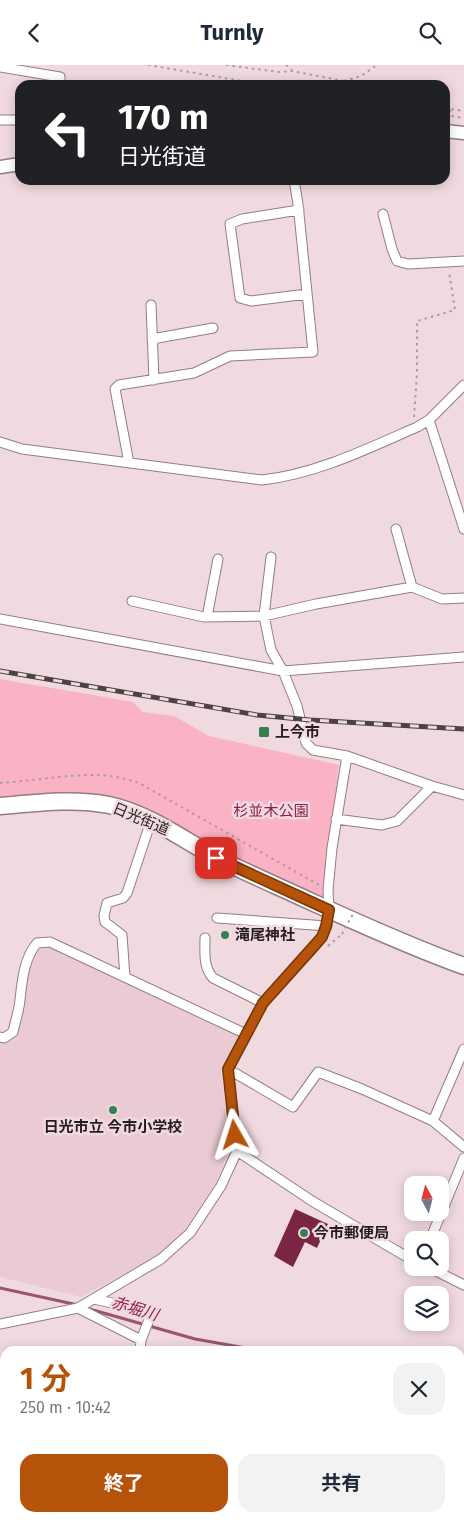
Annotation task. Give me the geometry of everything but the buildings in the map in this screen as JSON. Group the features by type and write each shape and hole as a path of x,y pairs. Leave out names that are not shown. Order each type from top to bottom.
{"highway":[{"name":"日光街道","path":"0,806 80,801 111,805 165,827 208,854 328,918 376,931 464,966"}],"main road":[{"path":"450,132 464,133"},
{"path":"0,167 15,165"}],"street":[{"path":"0,67 60,77 60,80"},
{"path":"0,120 15,120"},
{"path":"129,463 115,389 118,385 194,373 230,356 313,352 295,185"},
{"path":"299,210 242,219 230,224 240,297 251,301 307,294"},
{"path":"383,215 397,261 408,263 464,261"},
{"path":"151,305 154,380"},
{"path":"152,339 213,328"},
{"path":"0,443 22,449 262,480 286,477 336,461 417,427 429,420 464,385"},
{"path":"429,420 464,529"},
{"path":"396,529 412,587"},
{"path":"271,557 264,616 271,649 283,671 297,706 306,743 313,750 346,756 464,795"},
{"path":"207,617 218,559"},
{"path":"132,601 207,617 264,616 316,604 412,587 442,599 464,597"},
{"path":"0,619 283,671 464,657"},
{"path":"0,1324 78,1309 161,1259 190,1233 221,1185 237,1151 228,1069 263,1003 322,937 328,918 328,890 336,819 346,756"},
{"path":"336,819 382,825 397,821 432,786"},
{"path":"125,977 122,935 105,922 104,916 108,903 123,898 127,893 151,821"},
{"path":"218,918 328,918"},
{"path":"205,938 206,963 208,972 213,978 263,1003"},
{"path":"0,1037 13,1032 20,1001 20,985 30,951 37,943 50,942 246,1034"},
{"path":"434,1121 464,1049"},
{"path":"228,1069 293,1107 318,1072 434,1121 464,1147"},
{"path":"237,1151 312,1201 404,1255"},
{"path":"434,1231 464,1158"},
{"path":"446,1276 464,1285"},
{"path":"94,1299 152,1312 142,1336 141,1346"},
{"path":"78,1309 142,1336"}],"path":[{"path":"148,65 236,80"},
{"path":"226,65 279,72 292,71 339,80"},
{"path":"286,65 292,71"},
{"path":"348,80 361,77 377,65"},
{"path":"452,109 464,111"},
{"path":"450,116 464,118"},
{"path":"417,427 414,419 417,374 417,321 455,310 448,262"},
{"path":"0,783 102,775 139,783 328,890"},
{"path":"328,946 342,934 354,912"}],"shaded area":[{"name":"日光市立 今市小学校","path":"51,945 239,1034 221,1069 230,1150 214,1186 184,1231 156,1257 81,1297 0,1277 0,1042 6,1043 15,1037 35,952 38,948"}],"green space":[{"name":"杉並木公園","path":"0,679 133,702 143,712 174,716 209,736 339,765 325,883 325,904 148,815 0,804"}],"waterway":[{"name":"赤堀川","path":"0,1288 78,1305"},
{"name":"赤堀川","path":"86,1308 195,1339 235,1346"}],"railway":[{"path":"0,671 257,715 464,729"}],"place":[{"name":"上今市","path":"264,732"},
{"name":"滝尾神社","path":"225,935"},
{"name":"日光市立 今市小学校","path":"113,1110"},
{"name":"今市郵便局","path":"304,1233"}],"route":[{"path":"216,858 329,910 322,937 263,1003 228,1069 235,1135"}]}
